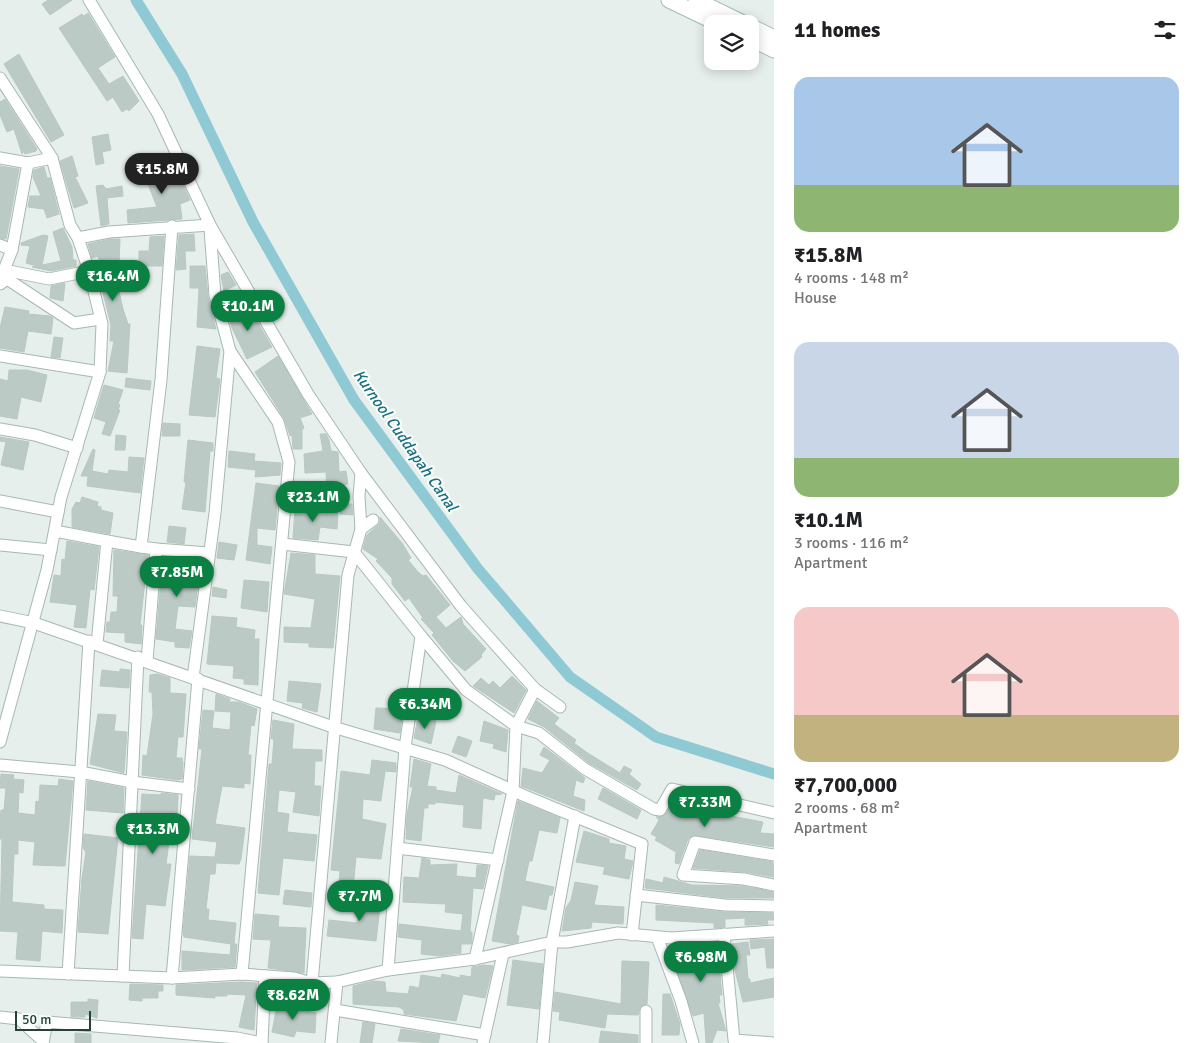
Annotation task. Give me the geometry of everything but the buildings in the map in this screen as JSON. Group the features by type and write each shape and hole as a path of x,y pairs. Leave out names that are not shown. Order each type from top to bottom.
{"main road":[{"path":"669,0 704,17"},
{"path":"696,0 727,15"},
{"path":"759,30 774,38"},
{"path":"759,42 774,50"}],"street":[{"path":"88,0 158,114 210,225 308,394 361,473 461,606 535,689 560,707"},
{"path":"0,78 5,94 52,158 70,225 78,238 89,271 102,324 100,372 58,512 34,623 5,699 0,742"},
{"path":"0,158 28,163 52,158"},
{"path":"3,277 12,250 28,163"},
{"path":"78,238 109,232 172,226 210,225"},
{"path":"210,225 215,295 230,351 278,422 289,462 242,974"},
{"path":"142,547 160,380 172,226"},
{"path":"0,245 12,250"},
{"path":"3,277 49,279 89,271"},
{"path":"3,277 74,322 100,319"},
{"path":"172,978 189,789 195,678 230,351"},
{"path":"0,356 100,372"},
{"path":"0,429 35,435 77,448"},
{"path":"312,983 333,727 348,575 361,529 359,496 361,473"},
{"path":"0,501 58,512"},
{"path":"361,529 373,520"},
{"path":"55,531 156,550 209,553"},
{"path":"68,974 80,772 93,642 107,541"},
{"path":"282,544 354,552 466,690 516,726 539,733 585,769 654,809 660,810 672,789 774,813"},
{"path":"0,545 51,550"},
{"path":"122,976 132,782 142,659 156,550"},
{"path":"0,616 34,623 93,642 333,727 446,760 514,791 642,844 632,935"},
{"path":"388,970 405,748 421,636"},
{"path":"475,959 514,791 516,726 535,689"},
{"path":"0,765 80,772 132,782 189,789"},
{"path":"543,1043 552,942 575,816"},
{"path":"774,855 696,842 683,875 744,879 774,885"},
{"path":"398,848 498,860"},
{"path":"636,895 732,906 774,906"},
{"path":"0,971 172,978 242,974 294,978 312,983 337,982 388,970 475,959 552,942 567,942 618,934 657,936 774,931"},
{"path":"724,934 734,1040 774,1043"},
{"path":"657,936 694,1043"},
{"path":"335,1010 484,1039 502,954"},
{"path":"43,1042 47,1022 237,1038 262,1043 265,976"},
{"path":"331,1043 337,982"},
{"path":"646,1012 646,1043"},
{"path":"0,1017 19,1018 43,1042"}],"waterway":[{"name":"Kurnool Cuddapah Canal","path":"136,0 182,74 253,222 354,400 478,569 570,677 656,737 774,774"}]}
